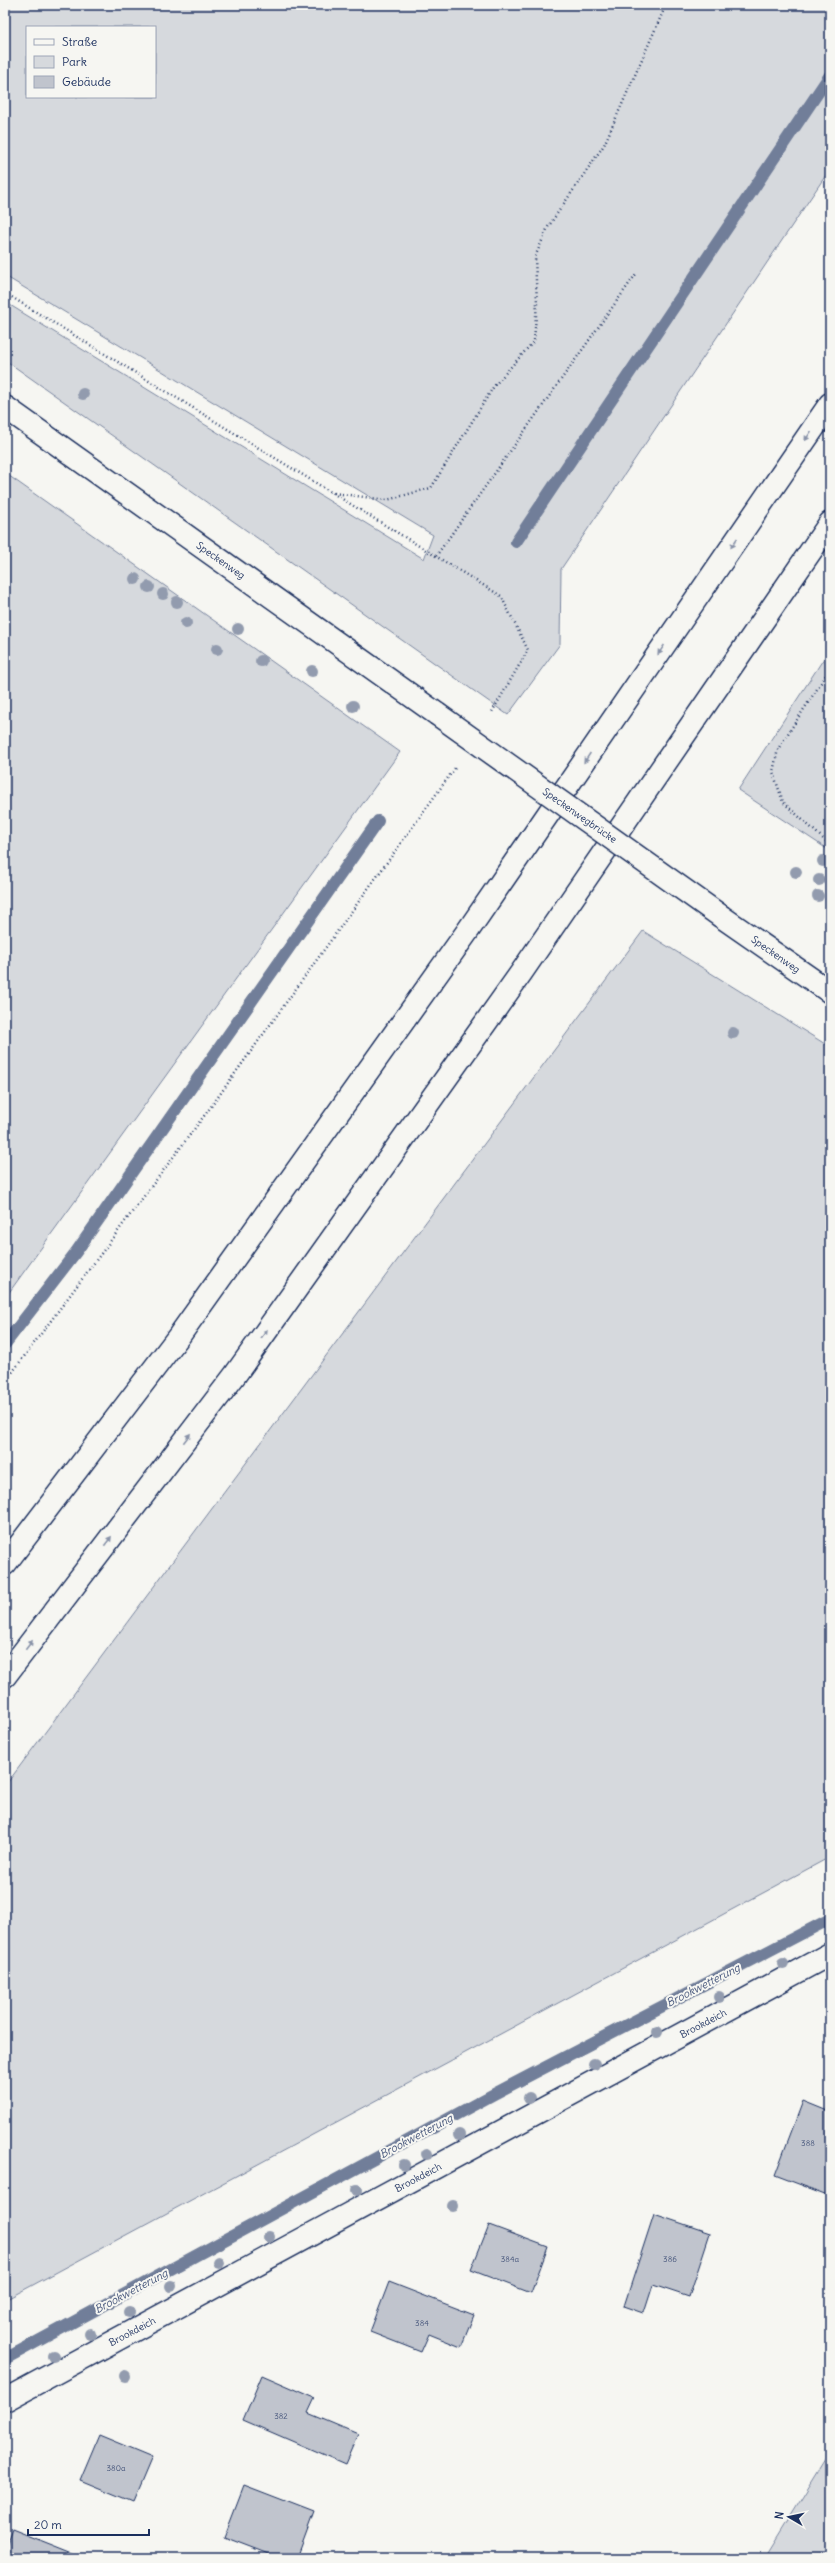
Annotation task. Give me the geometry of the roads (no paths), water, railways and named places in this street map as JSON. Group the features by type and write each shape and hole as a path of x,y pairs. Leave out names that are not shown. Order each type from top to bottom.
{"main road":[{"path":"5,1564 179,1336 467,932 830,404"},
{"name":"Speckenweg","path":"5,407 437,714"},
{"path":"5,1676 235,1375 521,973 830,523"},
{"name":"Speckenwegbrücke","path":"437,714 722,917"},
{"name":"Speckenweg","path":"722,917 830,992"},
{"name":"Brookdeich","path":"5,2400 830,1954"}],"waterway":[{"path":"516,542 830,75"},
{"path":"5,1344 76,1252 378,821"},
{"name":"Brookwetterung","path":"5,2359 494,2094 830,1919"}]}
